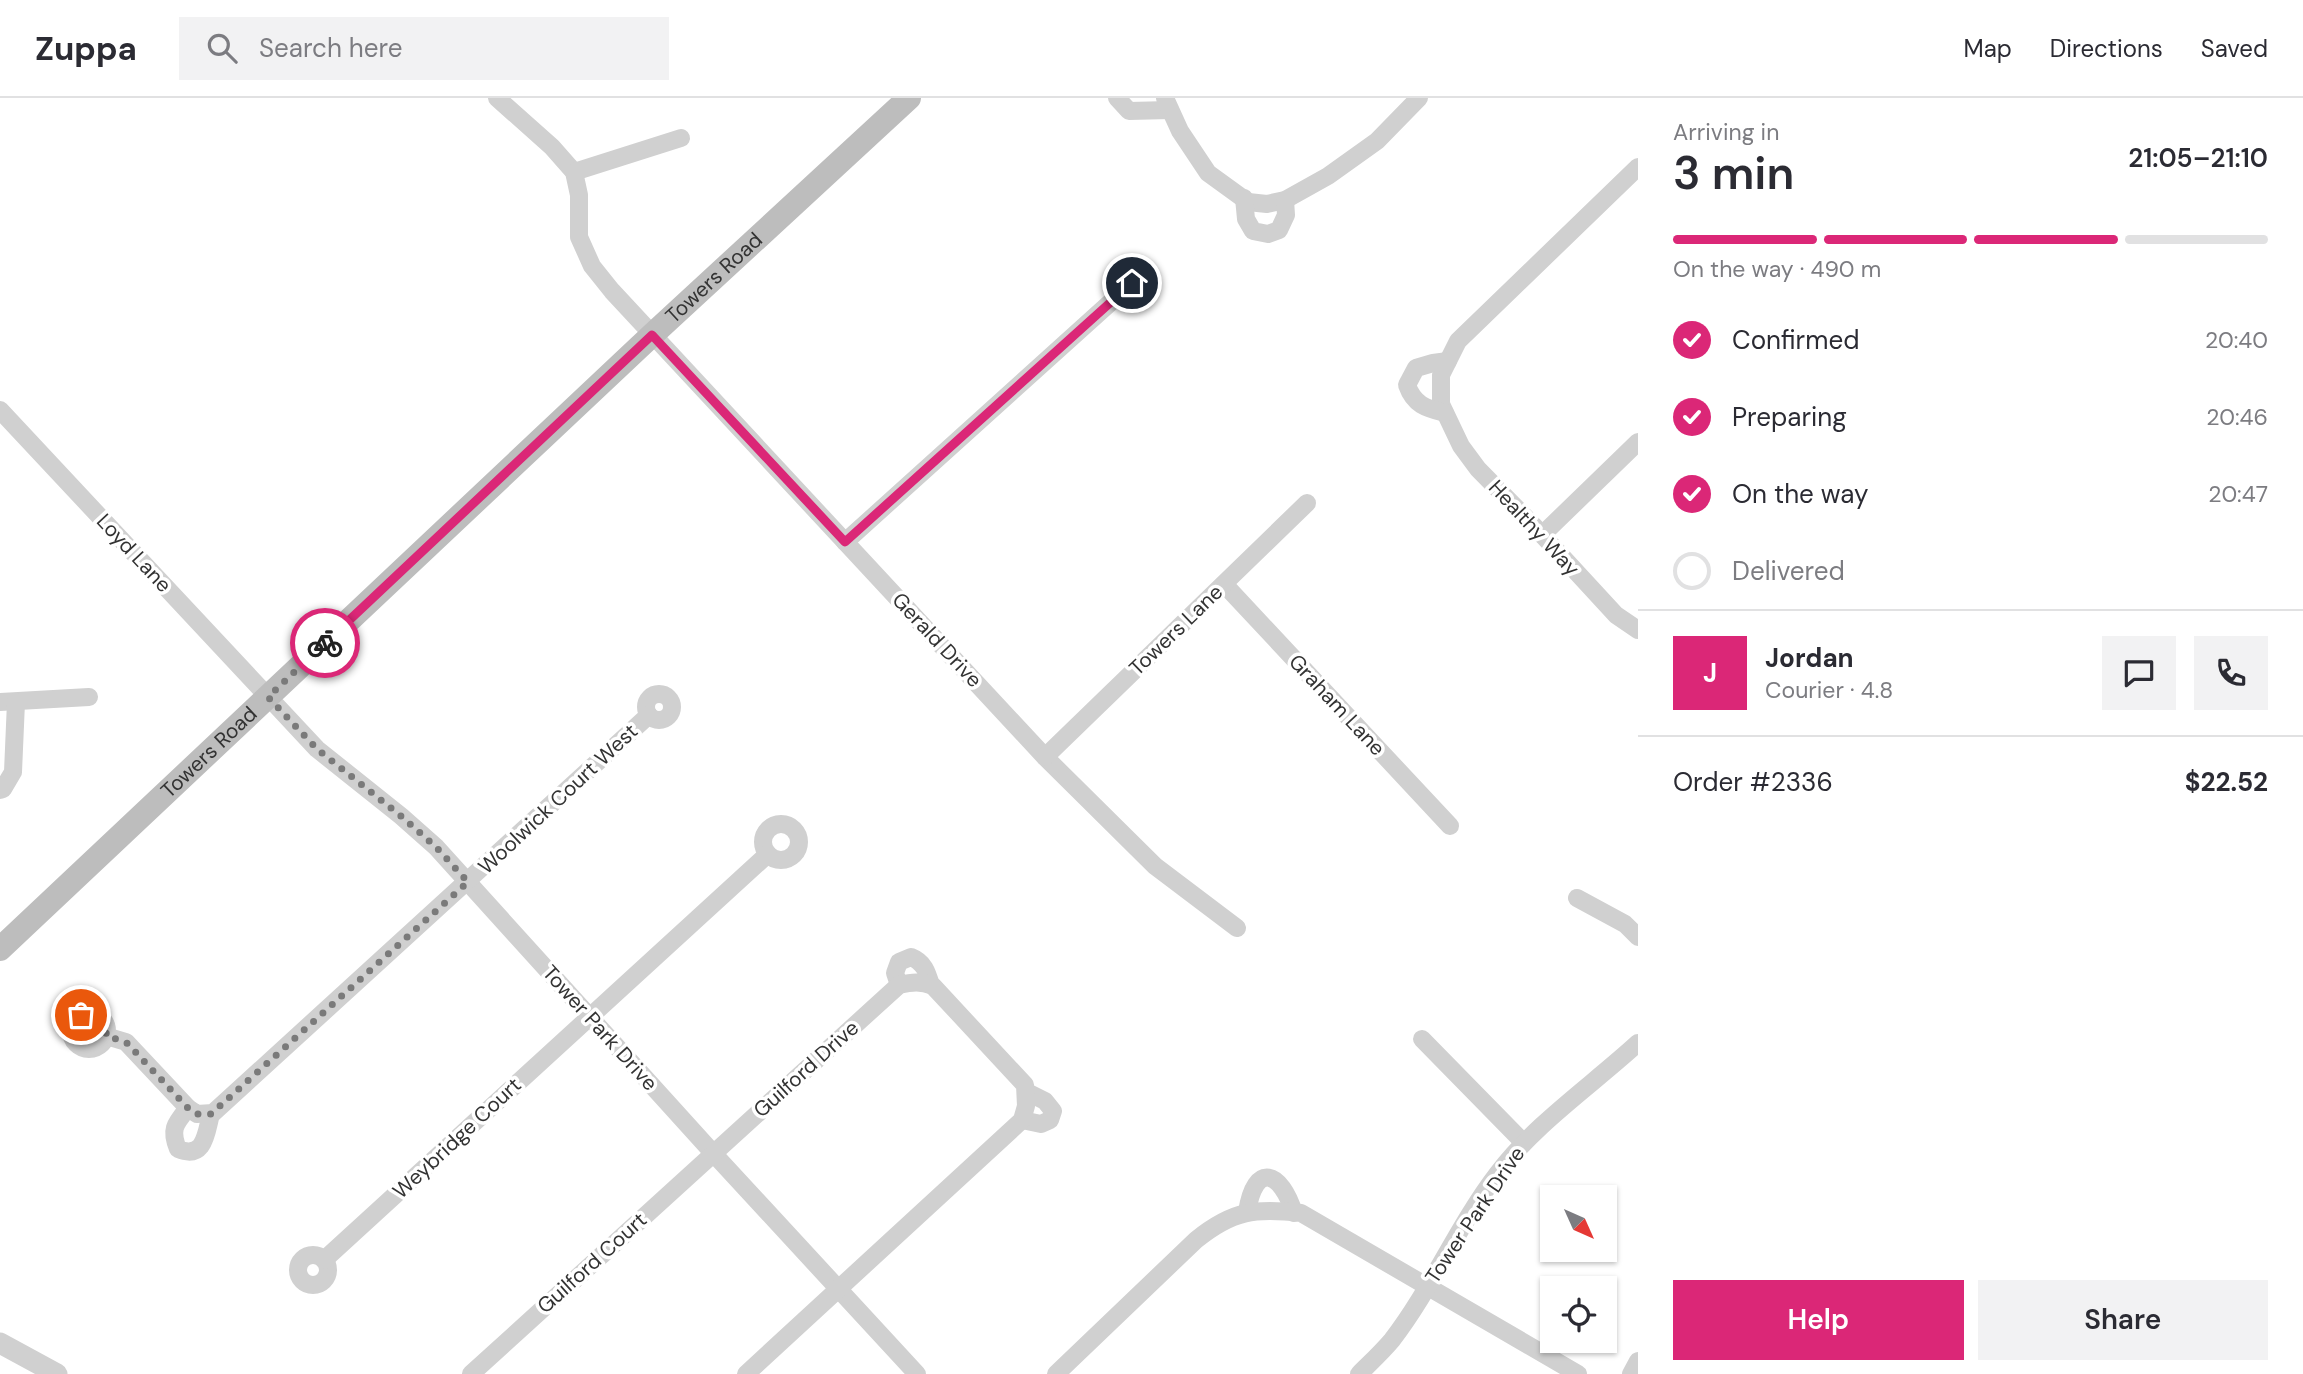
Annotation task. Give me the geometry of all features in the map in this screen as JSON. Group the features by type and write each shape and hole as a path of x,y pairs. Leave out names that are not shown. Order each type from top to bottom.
{"main road":[{"name":"Towers Road","path":"0,949 652,335 909,98"}],"street":[{"path":"497,98 552,147 574,173 681,138"},
{"path":"1117,98 1129,111 1168,104 1180,131 1208,173 1248,201 1267,204 1285,200 1328,176 1377,141 1419,98"},
{"name":"Healthy Way","path":"1638,167 1458,341 1441,375 1441,404 1461,446 1478,470 1616,615 1638,631"},
{"name":"Gerald Drive","path":"574,173 579,195 579,237 592,266 612,291 1045,757 1155,866 1237,928"},
{"path":"1244,198 1246,219 1253,232 1268,234 1279,230 1286,215 1285,200"},
{"path":"845,542 1132,283"},
{"path":"1445,413 1424,406 1412,398 1407,385 1416,368 1433,362 1448,361"},
{"name":"Loyd Lane","path":"0,410 268,697"},
{"path":"1542,535 1638,442"},
{"name":"Towers Lane","path":"1045,757 1307,503"},
{"name":"Graham Lane","path":"1224,584 1450,826"},
{"path":"0,790 13,772 8,702 89,697"},
{"name":"Tower Park Drive","path":"268,697 317,749 436,847 917,1374"},
{"name":"Woolwick Court West","path":"211,1114 649,715"},
{"name":"Weybridge Court","path":"324,1260 768,854"},
{"path":"1577,898 1625,924 1638,937"},
{"name":"Guilford Drive","path":"713,1153 899,985 895,973 899,962 911,957 919,960 926,969 931,985 1011,1068 1025,1085 1027,1092 1045,1101 1053,1111 1050,1120 1041,1124 1023,1120"},
{"path":"899,985 911,982 931,985"},
{"path":"106,1036 126,1042 188,1108 197,1114 211,1114 204,1142 197,1150 188,1153 178,1149 173,1136 176,1123 188,1108"},
{"path":"1422,1040 1523,1142"},
{"name":"Tower Park Drive","path":"1359,1374 1390,1343 1478,1202 1523,1142 1638,1043"},
{"path":"746,1374 1023,1120 1027,1092"},
{"name":"Guilford Court","path":"471,1374 713,1153"},
{"path":"1247,1212 1250,1192 1259,1180 1266,1178 1279,1183 1290,1200 1294,1213"},
{"path":"1056,1374 1217,1223 1247,1212 1275,1210 1301,1213 1578,1374"},
{"path":"0,1343 57,1374"},
{"path":"1630,1374 1638,1361"}],"way so far":[{"path":"81,1015 93,1013 99,1016 106,1025 106,1036 126,1042 188,1108 197,1114 211,1114 468,882 436,847 401,816 317,749 268,697 325,643"}],"route":[{"path":"325,643 652,335 845,542 1132,283"}]}
